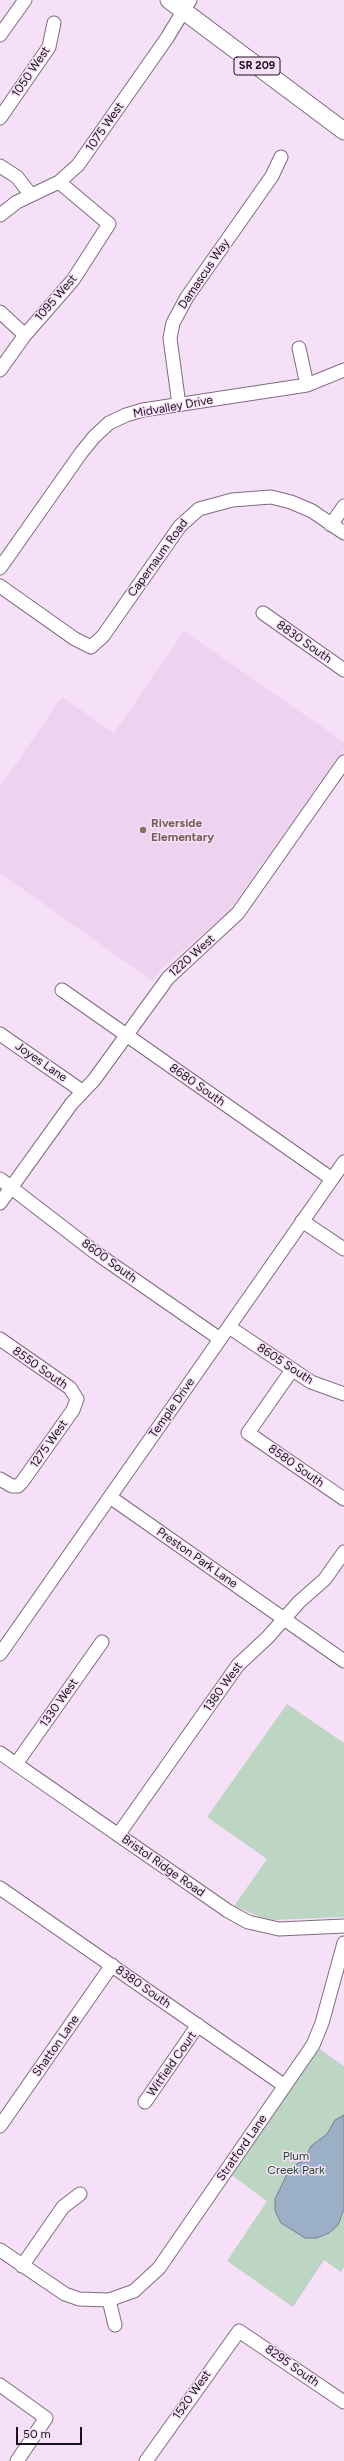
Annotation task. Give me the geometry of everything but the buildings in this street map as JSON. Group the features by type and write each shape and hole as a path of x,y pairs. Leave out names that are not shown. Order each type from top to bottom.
{"main road":[{"name":"SR 209","path":"169,0 187,5 344,132"}],"street":[{"path":"0,35 25,0"},
{"name":"1075 West","path":"0,216 17,202 60,182 74,170 167,38 187,5"},
{"name":"1050 West","path":"0,118 49,47 54,23"},
{"name":"Damascus Way","path":"179,405 170,338 173,324 187,297 272,176 281,157"},
{"path":"0,166 17,178 31,195"},
{"name":"1095 West","path":"0,370 25,335 73,280 109,224 60,182"},
{"path":"0,312 25,335"},
{"path":"299,348 307,385"},
{"name":"Midvalley Drive","path":"0,568 94,437 110,423 126,415 307,385 344,370"},
{"name":"Capernaum Road","path":"0,586 75,639 91,647 103,636 180,526 199,509 232,500 271,497 291,502 305,508 344,533"},
{"path":"331,524 344,506"},
{"name":"8830 South","path":"263,613 344,670"},
{"name":"1220 West","path":"0,1203 82,1091 94,1080 168,978 182,963 221,930 238,913 344,762"},
{"name":"8680 South","path":"62,990 332,1179"},
{"name":"Joyes Lane","path":"0,1034 82,1091"},
{"name":"Temple Drive","path":"1,1650 344,1162"},
{"name":"8600 South","path":"0,1179 96,1253 220,1339"},
{"path":"302,1220 344,1249"},
{"name":"8605 South","path":"229,1327 311,1382 344,1394"},
{"name":"8550 South","path":"0,1339 70,1388 77,1399"},
{"name":"8580 South","path":"292,1370 248,1433 344,1499"},
{"name":"1275 West","path":"0,1479 9,1485 18,1486 25,1480 68,1416 77,1399"},
{"name":"Preston Park Lane","path":"110,1497 344,1661"},
{"name":"1380 West","path":"118,1835 238,1665 299,1602 325,1579 344,1552"},
{"name":"1330 West","path":"16,1764 102,1642"},
{"name":"Bristol Ridge Road","path":"0,1753 228,1911 248,1922 279,1929 344,1926"},
{"name":"8380 South","path":"0,1888 285,2086"},
{"name":"Stratford Lane","path":"109,2300 134,2291 159,2268 318,2036 344,1943"},
{"name":"Shatton Lane","path":"0,2126 112,1965"},
{"name":"Witfield Court","path":"145,2102 198,2025"},
{"path":"22,2266 63,2208 80,2194"},
{"path":"0,2250 65,2294 80,2299 109,2300 115,2325"},
{"name":"8295 South","path":"239,2331 344,2402"},
{"name":"1520 West","path":"146,2461 239,2331"},
{"path":"0,2385 46,2418 17,2461"}],"shaded area":[{"name":"Riverside Elementary","path":"184,631 344,742 344,749 228,913 163,967 152,981 0,873 0,787 62,697 114,733"}],"green space":[{"path":"287,1704 344,1743 344,1917 273,1920 260,1917 234,1906 267,1859 207,1817"},
{"name":"Plum Creek Park","path":"318,2048 344,2066 344,2267 341,2272 324,2260 293,2307 227,2261 267,2201 230,2174"}],"water":[{"path":"344,2115 344,2209 338,2225 329,2233 317,2238 305,2238 281,2223 275,2211 275,2199 288,2172 295,2165 304,2160 311,2146 327,2134 335,2120"}],"place":[{"name":"Riverside Elementary","path":"143,830"}]}
